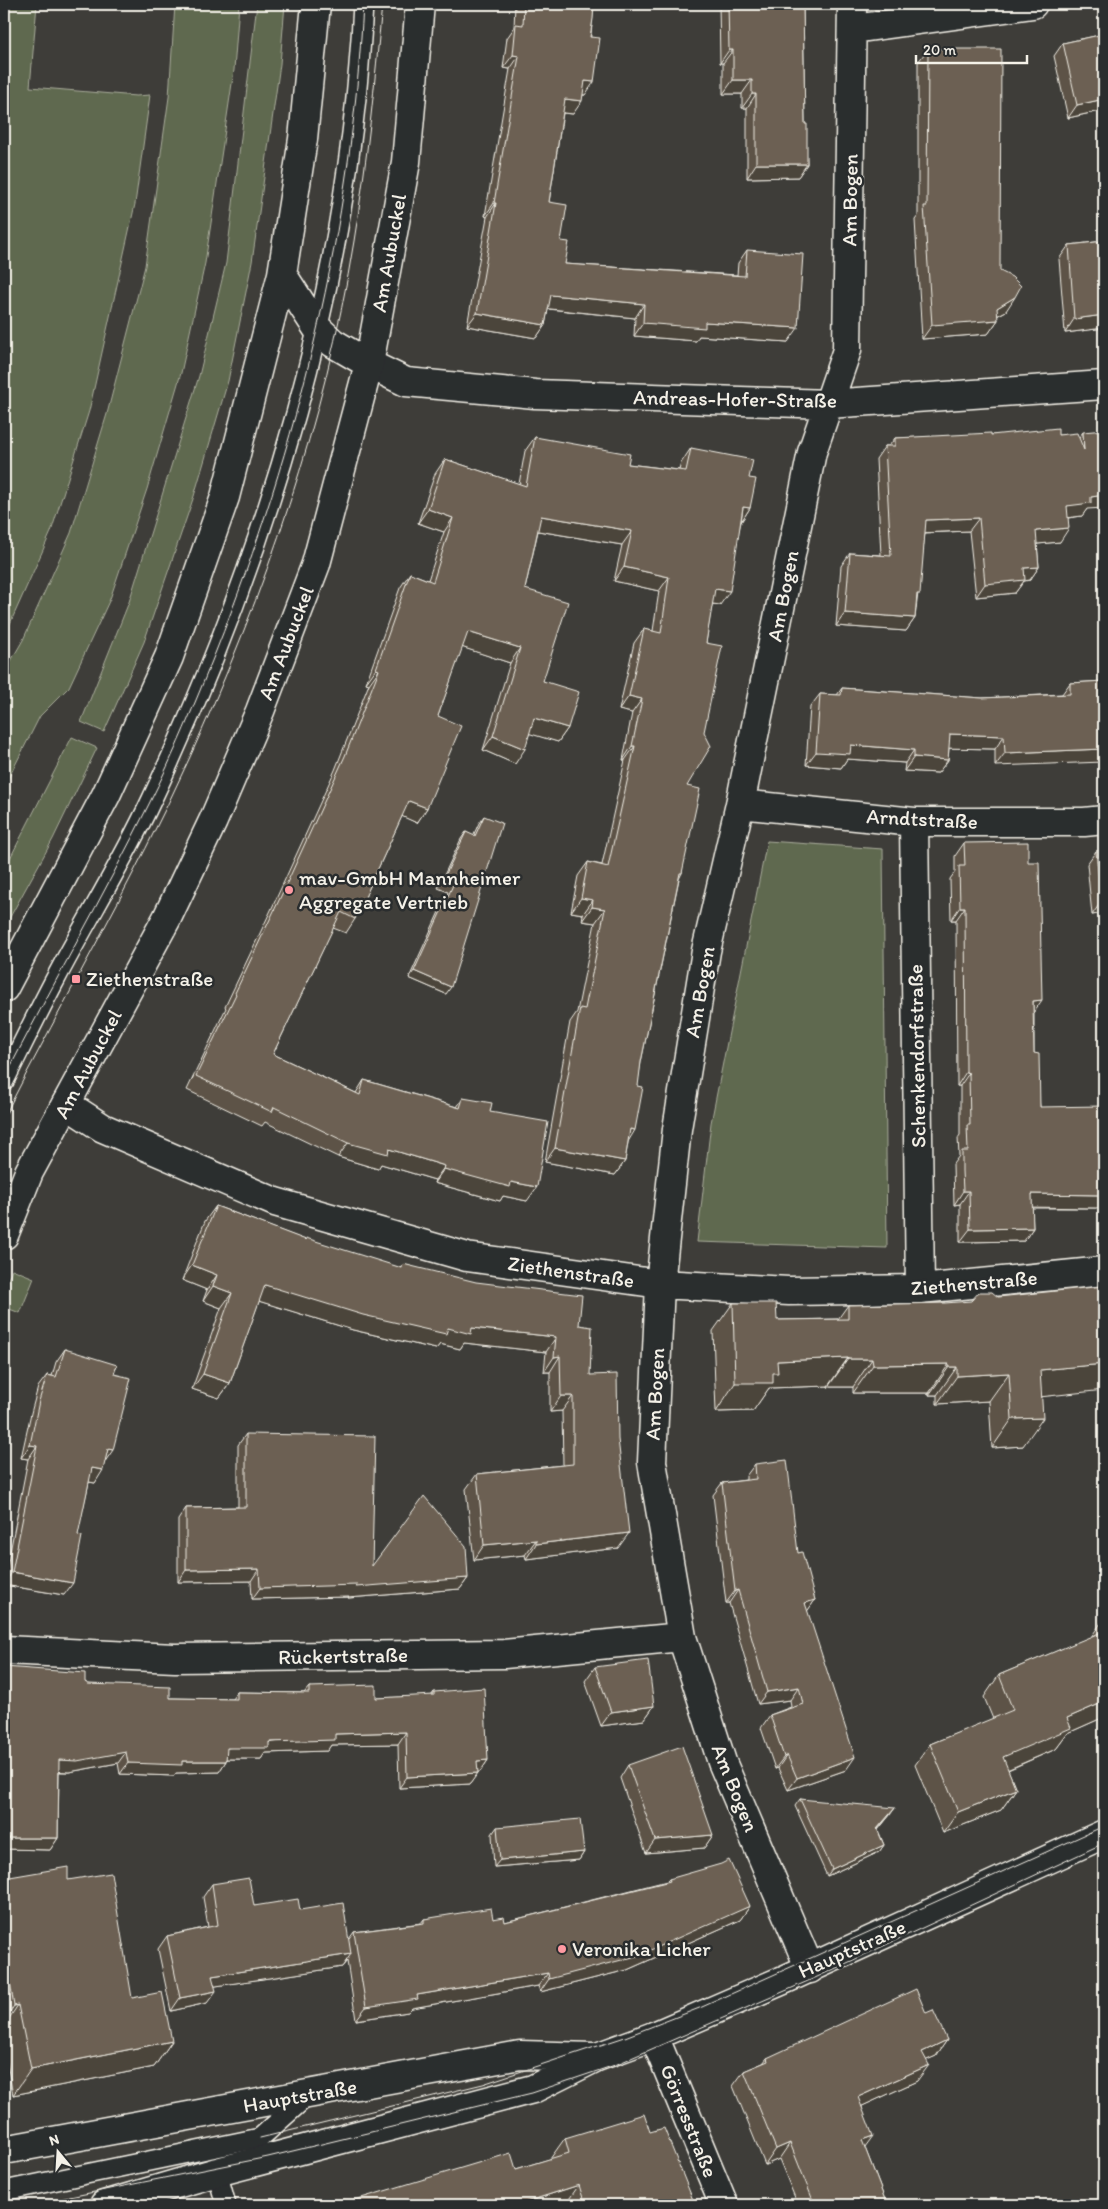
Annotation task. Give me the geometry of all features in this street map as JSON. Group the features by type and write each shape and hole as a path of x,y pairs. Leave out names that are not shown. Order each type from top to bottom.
{"street":[{"path":"4,988 106,795 168,658 225,497 282,274 303,139 316,4"},
{"name":"Am Aubuckel","path":"4,1235 29,1172 167,918 213,821 260,711 316,564 369,364 406,162 420,4"},
{"path":"853,16 1033,4"},
{"name":"Am Bogen","path":"810,1969 722,1762 682,1636 652,1462 660,1284 678,1129 706,951 740,804 812,452 846,350 853,16"},
{"name":"Andreas-Hofer-Straße","path":"282,274 317,328 333,343 369,364 406,382 535,394 828,404 1104,385"},
{"name":"Arndtstraße","path":"740,804 914,822 1084,822 1104,820"},
{"name":"Schenkendorfstraße","path":"914,822 920,1289"},
{"name":"Ziethenstraße","path":"66,1104 103,1128 276,1202 467,1257 660,1284 789,1291 920,1289 1104,1271"},
{"name":"Rückertstraße","path":"4,1650 175,1658 504,1654 682,1636"},
{"name":"Hauptstraße","path":"104,2205 217,2172 533,2089 597,2057 654,2036 810,1969 1104,1834"},
{"name":"Görresstraße","path":"654,2036 724,2205"},
{"name":"Hauptstraße","path":"4,2150 520,2055 597,2057"}],"lane":[{"path":"4,1081 56,977 150,803 192,710 232,610 267,510 296,417 331,263 346,168 361,47 363,4"},
{"path":"4,2191 260,2138 308,2095"},
{"path":"217,2172 226,2205"}],"green space":[{"path":"4,4 37,4 30,87 136,96 150,95 135,204 89,411 51,532 4,637"},
{"path":"175,4 239,4 234,70 205,263 181,373 147,489 110,599 69,687 40,716 4,787 4,673 23,640 71,533 107,414 145,266 169,97"},
{"path":"257,4 285,4 280,64 252,262 228,381 194,496 144,642 104,732 81,722 129,602 199,376 226,263"},
{"path":"72,737 97,748 53,839 4,928 4,870"},
{"path":"767,841 883,849 887,1248 697,1242 711,1123"},
{"path":"12,1269 34,1278 20,1313 4,1307 4,1290"}],"building":[{"path":"524,4 594,4 590,37 600,38 594,82 585,81 582,101 565,99 549,202 567,205 561,241 569,242 565,264 745,276 747,250 803,254 798,328 705,322 705,328 643,323 644,304 551,295 545,325 477,313 519,56 513,55 516,24 523,25"},
{"path":"728,4 803,4 807,164 756,164 756,94 752,94 752,80 733,80 733,50 729,50"},
{"path":"1104,34 1104,99 1077,105 1063,43"},
{"path":"928,49 1001,49 1000,271 1012,277 1021,286 1015,297 997,308 998,320 932,325 924,206 927,206"},
{"path":"1104,241 1104,315 1074,319 1069,245"},
{"path":"1058,428 1058,435 1077,433 1084,450 1083,432 1104,430 1104,495 1091,497 1091,503 1067,506 1069,528 1036,531 1039,567 1024,568 1025,580 985,584 979,518 926,520 920,594 917,594 915,618 845,613 850,553 891,556 885,446 895,446 895,438 991,433 991,435"},
{"path":"535,437 630,454 628,464 686,471 691,448 753,460 749,478 756,479 750,508 743,507 730,591 715,589 706,643 722,646 704,732 711,746 687,786 700,789 682,873 680,873 641,1062 638,1086 643,1087 635,1130 630,1129 625,1161 555,1148 580,1008 585,1009 605,909 592,907 593,900 581,898 588,862 608,867 635,746 632,746 642,699 629,696 644,629 661,633 669,577 624,567 632,531 541,516 525,589 568,602 543,681 579,692 568,728 534,718 525,749 493,736 520,648 468,632 438,716 461,726 427,808 409,801 355,919 341,912 273,1054 360,1095 364,1080 460,1108 463,1098 492,1103 490,1112 548,1122 537,1187 511,1182 510,1187 444,1169 445,1166 389,1149 388,1154 348,1143 274,1107 272,1112 196,1076 236,994 345,756 379,670 376,669 410,573 433,582 453,518 428,509 445,459 526,486"},
{"path":"1104,681 1104,749 1005,753 1004,736 950,734 948,760 914,757 914,750 851,745 850,754 816,752 820,694 841,695 842,688 982,698 1070,694 1070,683"},
{"path":"484,816 502,823 451,987 414,971 453,885 443,880 466,832 475,836"},
{"path":"1028,842 1028,862 1039,862 1042,1000 1033,1001 1034,1053 1039,1054 1040,1107 1103,1106 1104,1195 1032,1194 1033,1228 970,1229 969,1191 963,1191 962,1171 962,1151 968,1151 967,1125 970,1125 969,1073 966,1072 965,907 960,907 959,866 965,866 964,843"},
{"path":"1096,851 1104,851 1104,901 1101,902"},
{"path":"216,1206 306,1240 306,1238 402,1268 403,1264 476,1282 582,1295 579,1325 592,1327 590,1375 617,1374 618,1439 629,1533 536,1544 536,1540 484,1545 477,1474 573,1464 573,1396 561,1396 560,1356 554,1357 556,1337 472,1328 471,1334 448,1328 446,1334 363,1315 265,1285 230,1383 203,1374 232,1293 213,1286 217,1275 192,1265"},
{"path":"1104,1286 1104,1364 1040,1370 1043,1418 1012,1419 1009,1373 957,1376 957,1367 949,1367 949,1364 873,1365 872,1359 848,1358 777,1361 778,1373 773,1373 773,1383 735,1383 733,1303 776,1303 777,1320 848,1319 848,1305 945,1303 971,1301 979,1292 992,1292 998,1297"},
{"path":"65,1349 117,1365 114,1374 131,1378 113,1450 108,1449 103,1470 92,1468 78,1535 82,1536 73,1583 12,1572 37,1446 30,1445 39,1401 47,1375 56,1377"},
{"path":"246,1434 375,1436 372,1566 424,1496 466,1546 468,1578 356,1587 357,1585 260,1588 259,1569 186,1570 186,1508 246,1507"},
{"path":"787,1460 798,1553 802,1552 815,1600 805,1603 855,1757 797,1778 787,1755 784,1757 770,1715 803,1704 799,1687 767,1692 738,1590 735,1591 722,1483 756,1479 755,1464"},
{"path":"1104,1631 1104,1702 1067,1718 1071,1728 1003,1757 1016,1789 958,1812 930,1744 1013,1710 999,1675"},
{"path":"648,1660 654,1706 611,1712 595,1667"},
{"path":"4,1667 85,1673 85,1682 88,1684 170,1687 170,1698 237,1699 237,1692 309,1693 309,1687 376,1685 376,1698 434,1695 434,1692 484,1688 488,1760 477,1761 478,1773 407,1777 406,1732 335,1734 335,1740 269,1742 269,1748 227,1748 226,1761 182,1761 182,1765 128,1763 126,1752 77,1761 59,1760 58,1838 4,1838"},
{"path":"682,1746 713,1835 655,1840 628,1765"},
{"path":"800,1799 895,1808 877,1829 884,1845 832,1869"},
{"path":"580,1819 584,1852 500,1860 497,1827"},
{"path":"729,1860 750,1906 637,1956 549,1979 548,1973 417,1995 418,1999 366,2007 354,1932 424,1923 424,1919 491,1908 493,1919 504,1917 505,1922 670,1881 669,1879"},
{"path":"68,1867 68,1880 111,1873 132,1998 162,1992 172,2041 31,2069 18,2005 14,2006 4,1945 4,1878"},
{"path":"249,1878 254,1906 298,1899 300,1910 343,1903 351,1954 212,1976 216,1991 180,1998 167,1936 218,1925 212,1884"},
{"path":"916,1989 926,2013 933,2010 947,2040 922,2052 929,2065 858,2097 873,2136 862,2140 887,2205 809,2205 814,2203 790,2143 776,2149 744,2071 768,2061 767,2058"},
{"path":"644,2114 650,2132 664,2128 693,2200 675,2205 585,2205 579,2185 526,2202 526,2205 338,2205 511,2153 516,2169 569,2153 565,2138"}],"tram line":[{"path":"4,1079 114,873 167,767 216,651 272,494 296,414 333,252 347,170 357,87 363,4"},
{"path":"4,1117 123,893 168,803 217,695 267,569 309,439 327,374 342,308 363,182 382,4"},
{"path":"260,2138 483,2084 625,2037 702,2007 1104,1826"},
{"path":"30,2205 268,2157 532,2093 615,2065 815,1978 1104,1843"}],"place":[{"name":"mav-GmbH Mannheimer Aggregate Vertrieb","path":"289,890"},
{"name":"Ziethenstraße","path":"76,979"},
{"name":"Veronika Licher","path":"562,1949"}]}
